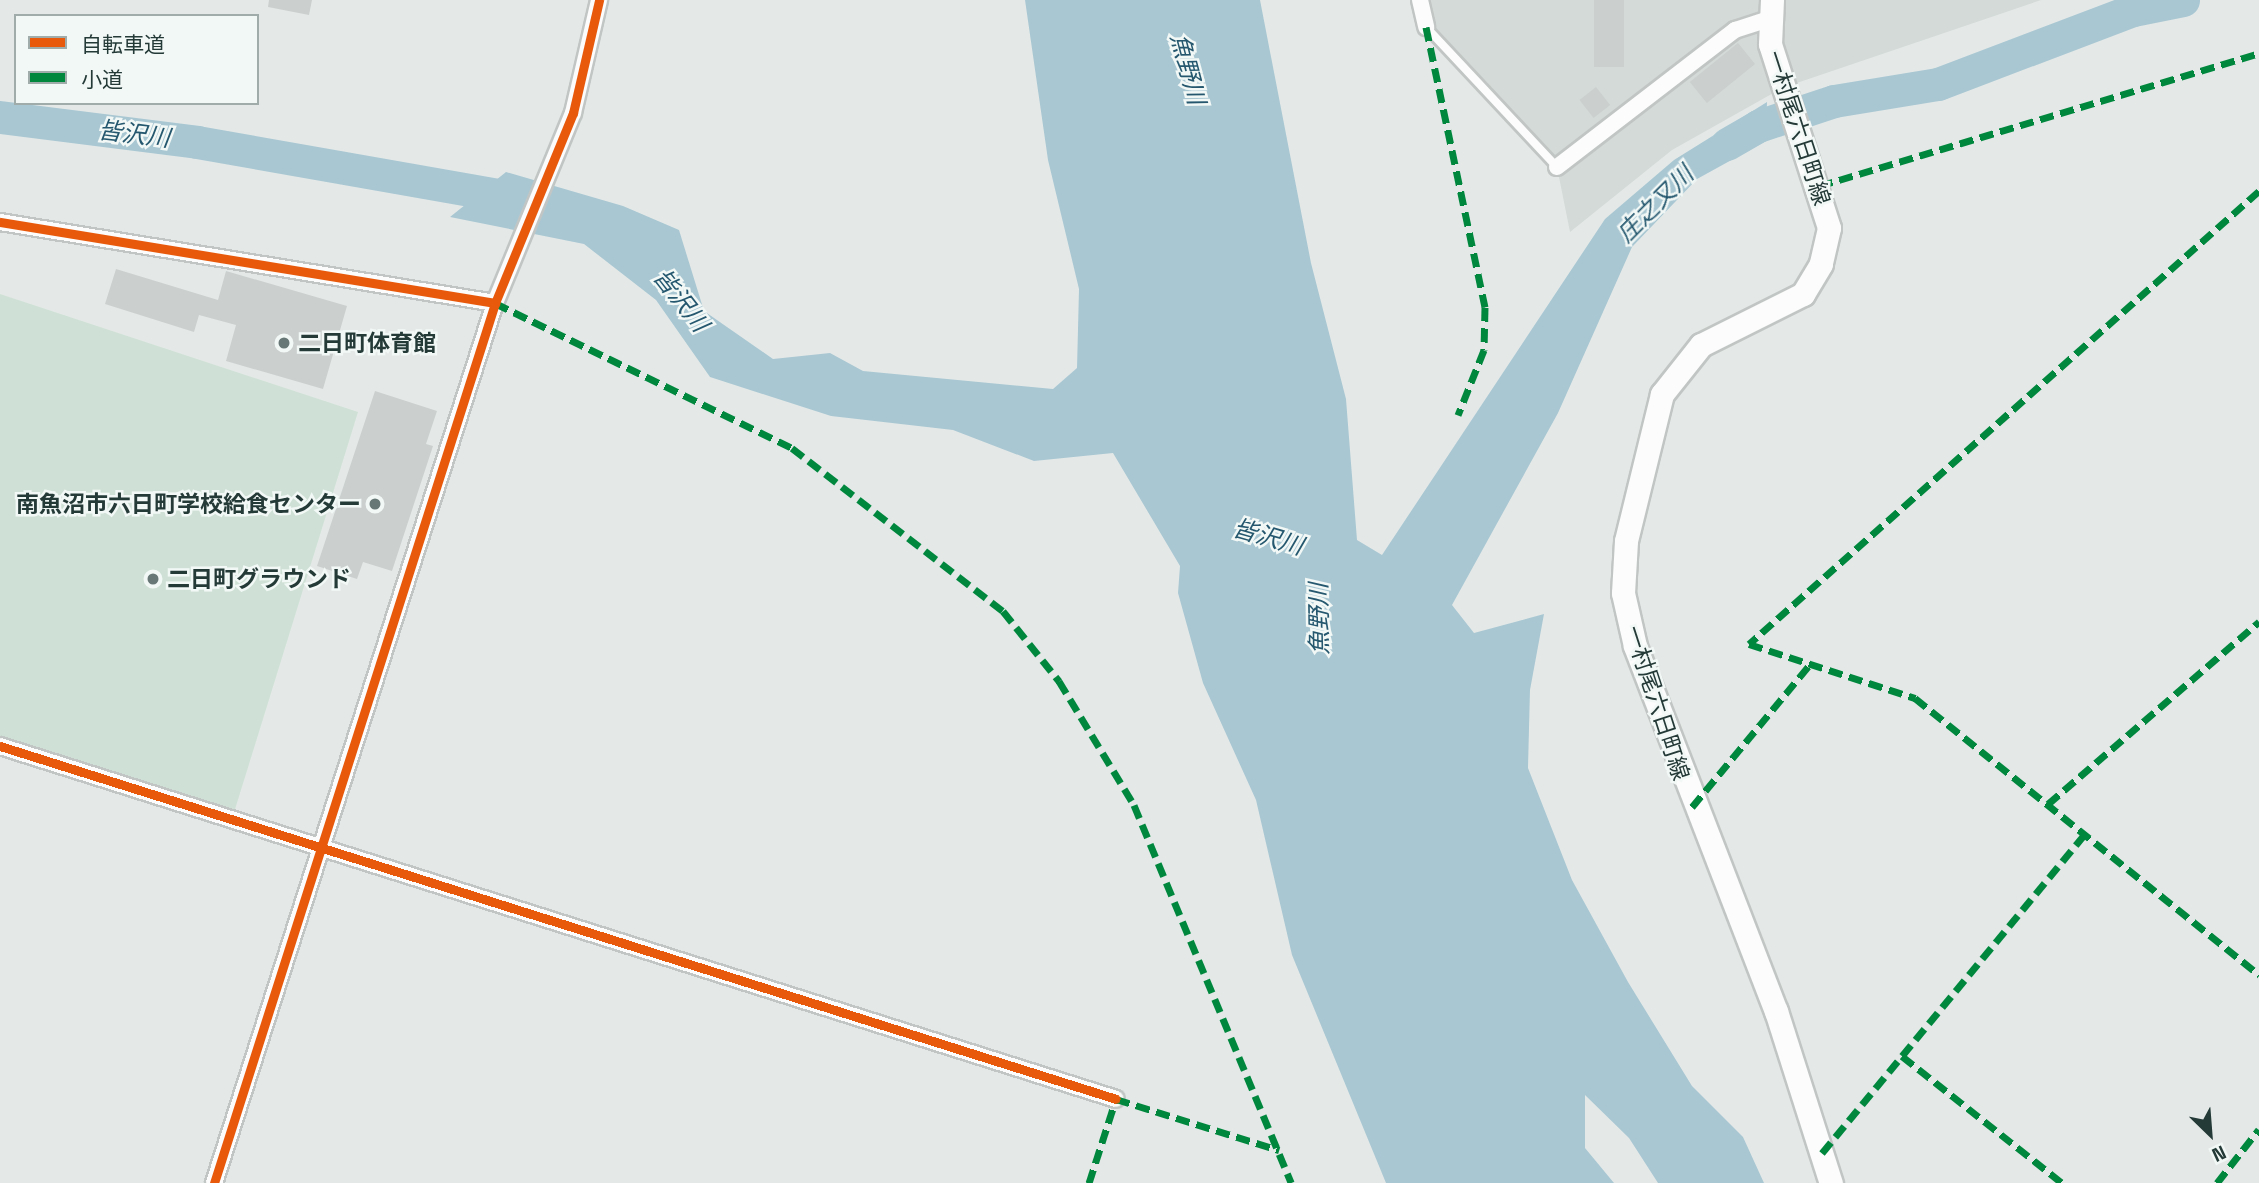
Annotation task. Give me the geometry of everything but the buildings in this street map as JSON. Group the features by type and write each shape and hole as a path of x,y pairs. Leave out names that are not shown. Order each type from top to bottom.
{"main road":[{"name":"一村尾六日町線","path":"1770,9 1782,88 1815,178 1829,228 1821,264 1803,294 1701,345 1662,394 1626,541 1623,593 1634,646 1776,1011 1831,1183"}],"street":[{"path":"214,1183 319,846 495,303 556,160 599,0"},
{"path":"1420,0 1426,27"},
{"path":"1557,167 1735,30 1770,9"},
{"path":"0,222 495,303"},
{"path":"0,746 1116,1099"}],"lane":[{"path":"1426,27 1557,167"}],"shaded area":[{"path":"1420,0 2041,0 1782,88 1672,150 1570,232 1557,167 1426,27"}],"green space":[{"name":"二日町グラウンド","path":"0,294 358,412 232,819 0,746"}],"water":[{"name":"魚野川","path":"1025,0 1260,0 1311,263 1346,399 1357,540 1382,555 1605,219 1674,160 1767,102 1766,141 1697,179 1632,247 1558,413 1452,605 1474,633 1544,614 1530,690 1528,768 1572,880 1628,982 1692,1086 1743,1137 1764,1183 1658,1183 1629,1138 1585,1095 1585,1148 1614,1183 1386,1183 1292,955 1256,800 1203,683 1178,593 1180,566 1113,453 1034,461 953,430 831,416 710,377 656,300 584,244 450,217 506,172 623,206 679,230 704,311 773,359 830,353 863,371 1053,389 1077,368 1079,289 1048,160"}],"waterway":[{"name":"庄之又川","path":"1727,144 1758,126 1834,101 1938,84 2133,10 2183,0"},
{"name":"皆沢川","path":"0,117 197,142 526,200"}],"marked path":[{"path":"1426,27 1485,307 1484,350 1458,415"},
{"path":"1819,186 2259,53"},
{"path":"2259,191 1749,644 1915,698 2259,975"},
{"path":"495,303 792,448 1003,611 1059,681 1134,805 1291,1183"},
{"path":"2048,804 2259,622"},
{"path":"1692,807 1812,662"},
{"path":"1822,1153 2085,834"},
{"path":"1902,1056 2062,1183"},
{"path":"1089,1183 1116,1099 1279,1150"},
{"path":"2217,1183 2259,1129"}],"cycle path":[{"path":"214,1183 495,303 573,113 599,0"},
{"path":"0,222 495,303"},
{"path":"0,746 1116,1099"}],"place":[{"name":"二日町体育館","path":"284,343"},
{"name":"南魚沼市六日町学校給食センター","path":"375,504"},
{"name":"二日町グラウンド","path":"153,579"}]}
